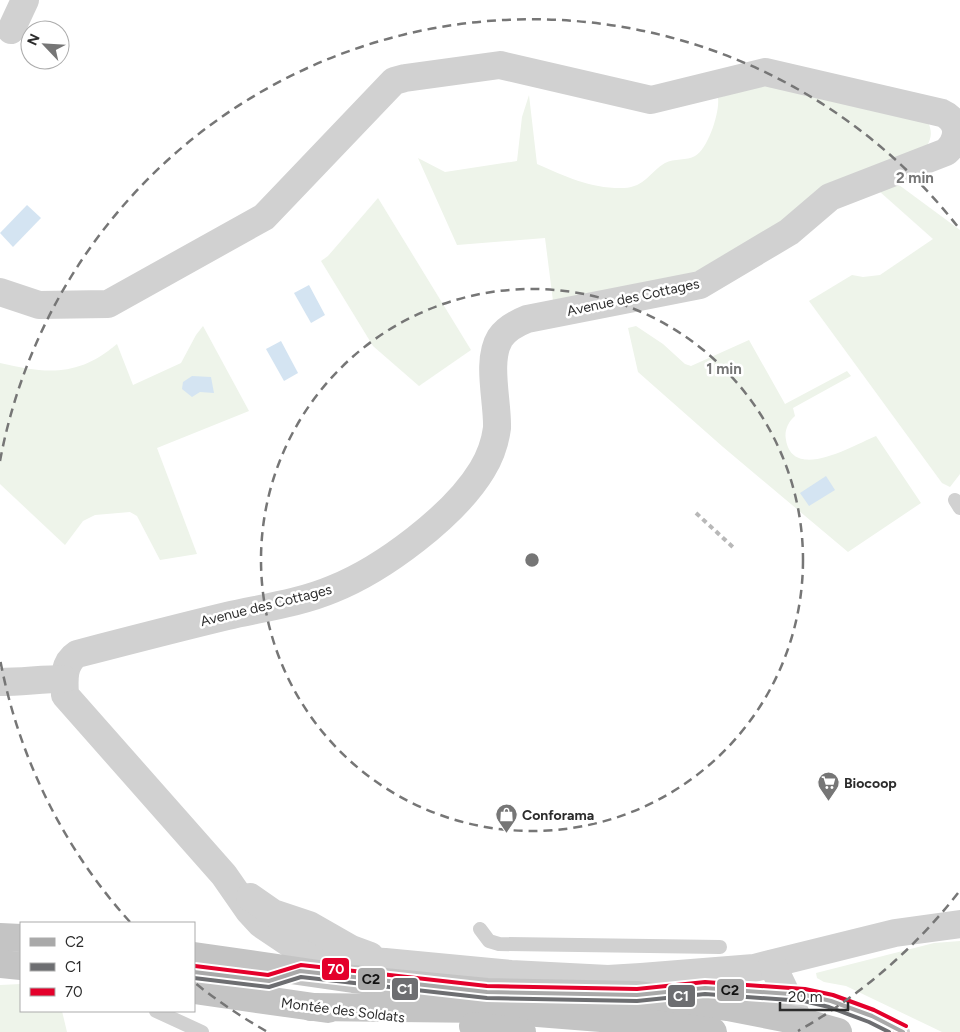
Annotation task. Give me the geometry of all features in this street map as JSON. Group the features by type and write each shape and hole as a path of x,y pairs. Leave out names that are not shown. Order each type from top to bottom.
{"main road":[{"path":"0,937 20,938"},
{"path":"195,956 353,978 487,992 637,996 728,1007 799,1021 838,1032"},
{"path":"0,964 20,966"},
{"path":"353,978 487,1009"},
{"name":"Montée des Soldats","path":"195,990 310,1007 522,1032"},
{"path":"310,1007 487,1009 629,1021 713,1032"}],"street":[{"path":"11,30 25,0"},
{"name":"Avenue des Cottages","path":"0,292 39,305 108,304 264,217 394,81 405,78 500,65 651,100 765,72 942,113 952,117 958,126 959,136 954,146 946,152 830,197 789,232 700,285 527,319 514,325 500,338 494,357 497,428 493,448 482,471 461,497 433,524 389,559 357,579 305,598 77,654 68,662 64,679"},
{"path":"0,682 20,682 29,679 64,679 66,694 224,875 249,911 261,924 298,949 332,960 385,962 511,974 608,979 713,973 772,964 896,933 960,924"},
{"path":"772,964 799,1021"}],"lane":[{"path":"480,928 489,942 499,944 720,947"},
{"path":"0,952 20,952"},
{"path":"195,972 268,981 300,971"},
{"path":"195,976 249,998"},
{"path":"637,996 705,988 805,995 831,1001 872,1016 903,1032"},
{"path":"158,1012 202,1032"}],"shaded area":[{"path":"762,84 928,122 931,137 927,146 786,219 711,266 684,276 553,301 545,238 457,245 418,158 445,172 517,161 522,117 529,95 537,164 569,178 590,184 612,188 631,187 642,182 665,163 672,160 692,158 700,152 712,130 717,112 718,98"},
{"path":"899,185 960,230 960,474 950,487 942,483 809,301 852,275 863,277 880,275 933,239 879,191"},
{"path":"378,198 471,350 419,386 373,346 321,261 328,256"},
{"path":"203,326 249,411 157,448 197,554 160,560 137,516 130,512 95,515 83,521 65,545 0,484 0,363 47,371 62,370 89,362 103,355 117,344 133,385 181,363"},
{"path":"636,326 663,344 685,364 691,366 749,340 785,404 847,371 851,376 793,408 795,416 790,421 786,430 786,440 791,452 800,458 812,460 840,452 876,436 921,503 848,552 723,447 638,372 628,328"},
{"path":"960,941 960,1032 942,1032 846,986 824,982 817,978 816,973 934,943"},
{"path":"20,984 20,1012 62,1012 67,1032 0,1032 0,985"}],"water":[{"path":"27,205 41,218 13,247 0,233"},
{"path":"309,285 325,315 311,323 294,293"},
{"path":"281,341 298,373 284,381 266,349"},
{"path":"192,376 211,377 214,393 200,392 192,397 182,389 183,382"},
{"path":"826,476 835,490 809,506 800,493"}],"railway":[{"path":"696,513 735,549"}],"transit line":[{"name":"70","path":"195,966 268,975 301,965 487,986 637,989 705,982 805,989 833,995 874,1010 906,1026"},
{"name":"C2","path":"195,972 269,981 300,971 487,992 637,995 705,988 805,995 831,1001 872,1016 903,1032"},
{"name":"C1","path":"195,978 269,987 301,977 487,998 637,1001 705,994 804,1001 829,1007 869,1022 889,1032"}],"place":[{"name":"Biocoop","path":"828,802"},
{"name":"Conforama","path":"506,834"}]}
